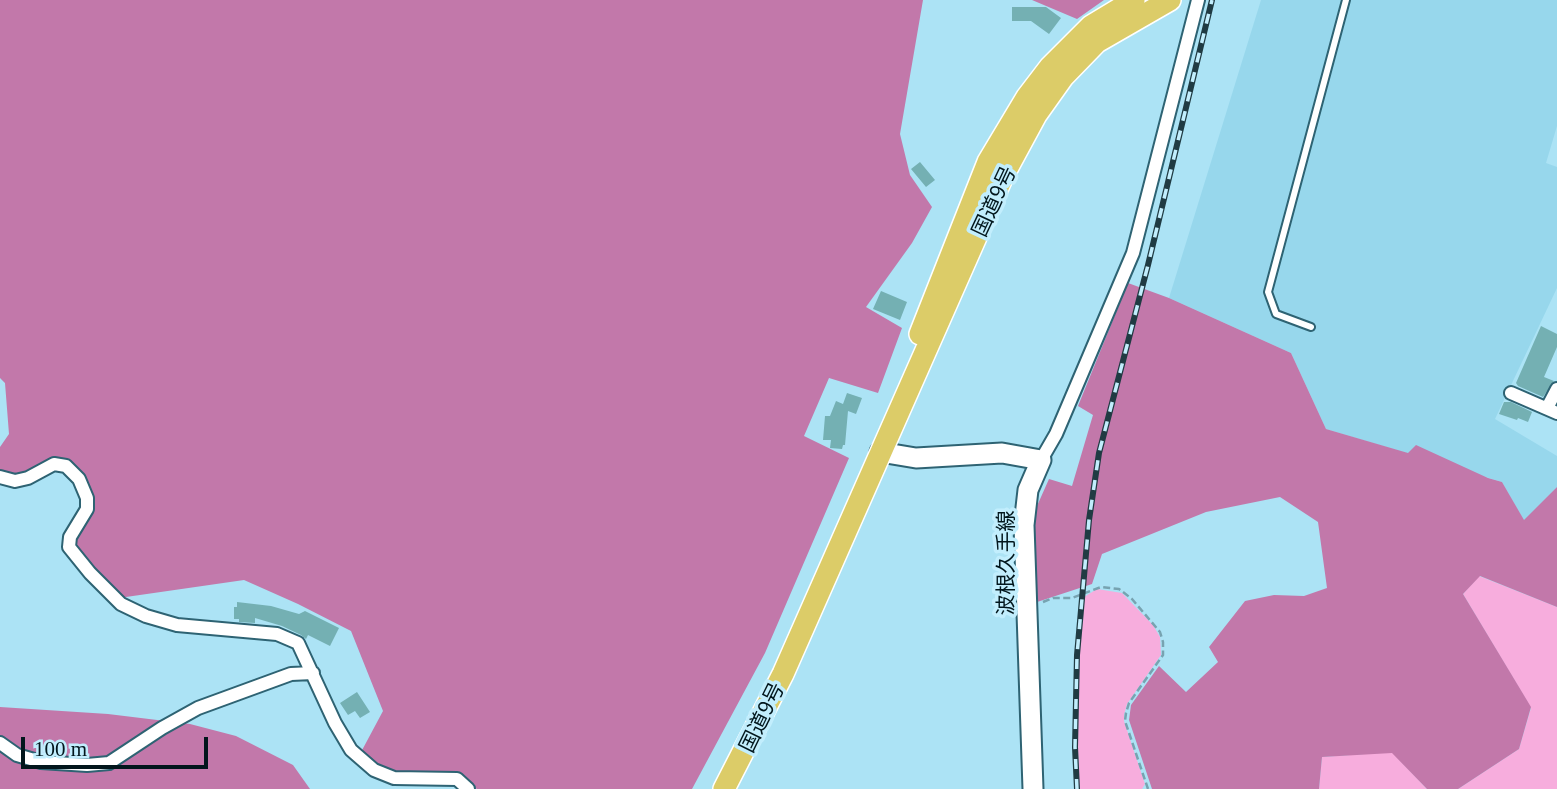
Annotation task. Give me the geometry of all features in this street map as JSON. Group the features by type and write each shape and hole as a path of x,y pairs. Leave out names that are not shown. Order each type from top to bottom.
{"highway":[{"name":"国道9号","path":"880,452 922,328 988,162 1027,97 1050,67 1091,26 1134,0"},
{"name":"国道9号","path":"724,789 783,674 1003,176 1036,115 1063,77 1097,41 1167,2"}],"main road":[{"path":"880,452 916,458 1002,453 1041,460"},
{"name":"波根久手線","path":"1032,789 1024,525 1028,490 1041,460"}],"street":[{"path":"1041,460 1056,434 1133,253 1198,0"},
{"path":"1511,393 1552,411 1557,389"},
{"path":"0,477 15,481 28,478 54,464 66,466 79,480 87,498 87,509 70,537 69,547 121,604 177,625 277,634 298,643 335,723 351,750 374,770 394,778 457,779 468,789"},
{"path":"0,743 17,755 41,762 87,765 109,763 198,708 291,674 313,673"}],"lane":[{"path":"1311,327 1276,314 1268,292 1346,0"}],"path":[{"path":"1027,609 1053,598 1072,598 1101,587 1119,589 1132,599 1160,632 1163,655 1129,703 1125,721 1148,789"}],"shaded area":[{"path":"0,0 923,0 900,134 910,175 932,207 912,243 866,307 902,328 878,393 829,378 804,436 849,458 765,653 692,789 477,789 455,775 381,771 360,754 383,711 351,631 244,580 119,598 72,546 74,536 90,512 64,463 17,478 0,474 0,447 9,434 5,383 0,378"},
{"path":"1032,0 1104,0 1077,19"},
{"path":"1261,0 1557,0 1557,126 1546,163 1557,167 1557,288 1495,419 1557,456 1557,487 1524,521 1502,482 1326,429 1291,353 1169,298"},
{"path":"1128,283 1169,298 1291,353 1326,429 1408,453 1416,445 1502,482 1524,520 1557,487 1557,607 1480,576 1463,594 1531,707 1519,749 1458,789 1427,789 1392,753 1322,757 1319,789 1152,789 1129,720 1131,705 1159,666 1186,692 1218,662 1209,647 1245,601 1274,595 1304,596 1327,588 1318,522 1280,497 1206,512 1102,554 1092,584 1034,603 1030,550 1037,506 1049,479 1072,486 1093,415 1078,406"},
{"path":"1479,576 1557,607 1557,789 1458,789 1519,749 1531,708 1463,594"},
{"path":"1097,589 1122,593 1153,625 1160,637 1161,655 1127,704 1124,715 1145,784 1142,789 1079,789 1077,711 1084,597"},
{"path":"0,707 108,714 190,724 236,736 293,765 310,789 0,789"},
{"path":"1392,752 1427,789 1319,789 1322,757"}],"building":[{"path":"1012,7 1046,7 1061,18 1049,34 1031,21 1012,21"},
{"path":"920,162 935,180 926,187 911,169"},
{"path":"881,291 907,302 900,320 873,309"},
{"path":"1541,326 1557,334 1557,347 1544,377 1554,381 1543,397 1516,383"},
{"path":"847,393 862,398 856,414 848,411 845,445 842,449 830,448 831,440 823,440 825,416 830,416 836,401 843,404"},
{"path":"1504,402 1511,402 1532,412 1528,422 1499,414"},
{"path":"237,602 271,606 299,614 305,611 339,628 330,646 308,635 306,639 282,626 255,618 255,623 239,622 239,619 234,619"},
{"path":"357,692 370,712 360,718 355,711 348,715 340,703"}],"railway":[{"path":"1077,789 1077,655 1089,520 1099,453 1212,0"}]}
